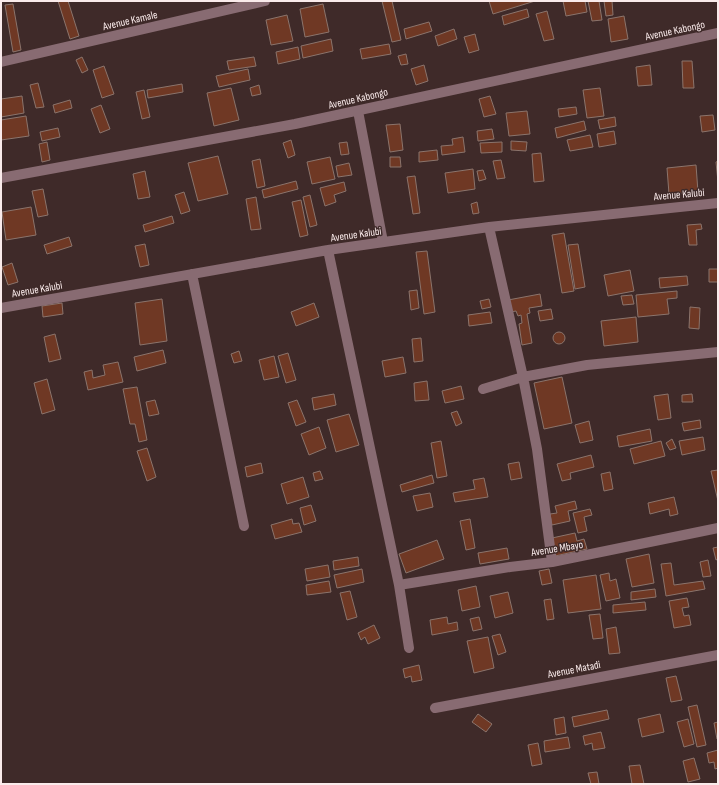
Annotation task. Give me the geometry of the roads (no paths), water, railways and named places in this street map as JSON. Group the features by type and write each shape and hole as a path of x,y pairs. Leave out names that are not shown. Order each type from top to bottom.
{"street":[{"name":"Avenue Kamale","path":"1,62 265,1"},
{"name":"Avenue Kabongo","path":"1,178 212,141 718,33"},
{"path":"358,110 383,242"},
{"name":"Avenue Kalubi","path":"1,308 328,250 488,227 718,203"},
{"path":"488,227 523,377 537,449 552,562"},
{"path":"328,250 399,585 409,648"},
{"path":"192,274 244,526"},
{"path":"483,389 523,377 587,365 718,352"},
{"name":"Avenue Mbayo","path":"399,585 510,567 552,562 718,528"},
{"name":"Avenue Matadi","path":"435,708 718,655"}]}
